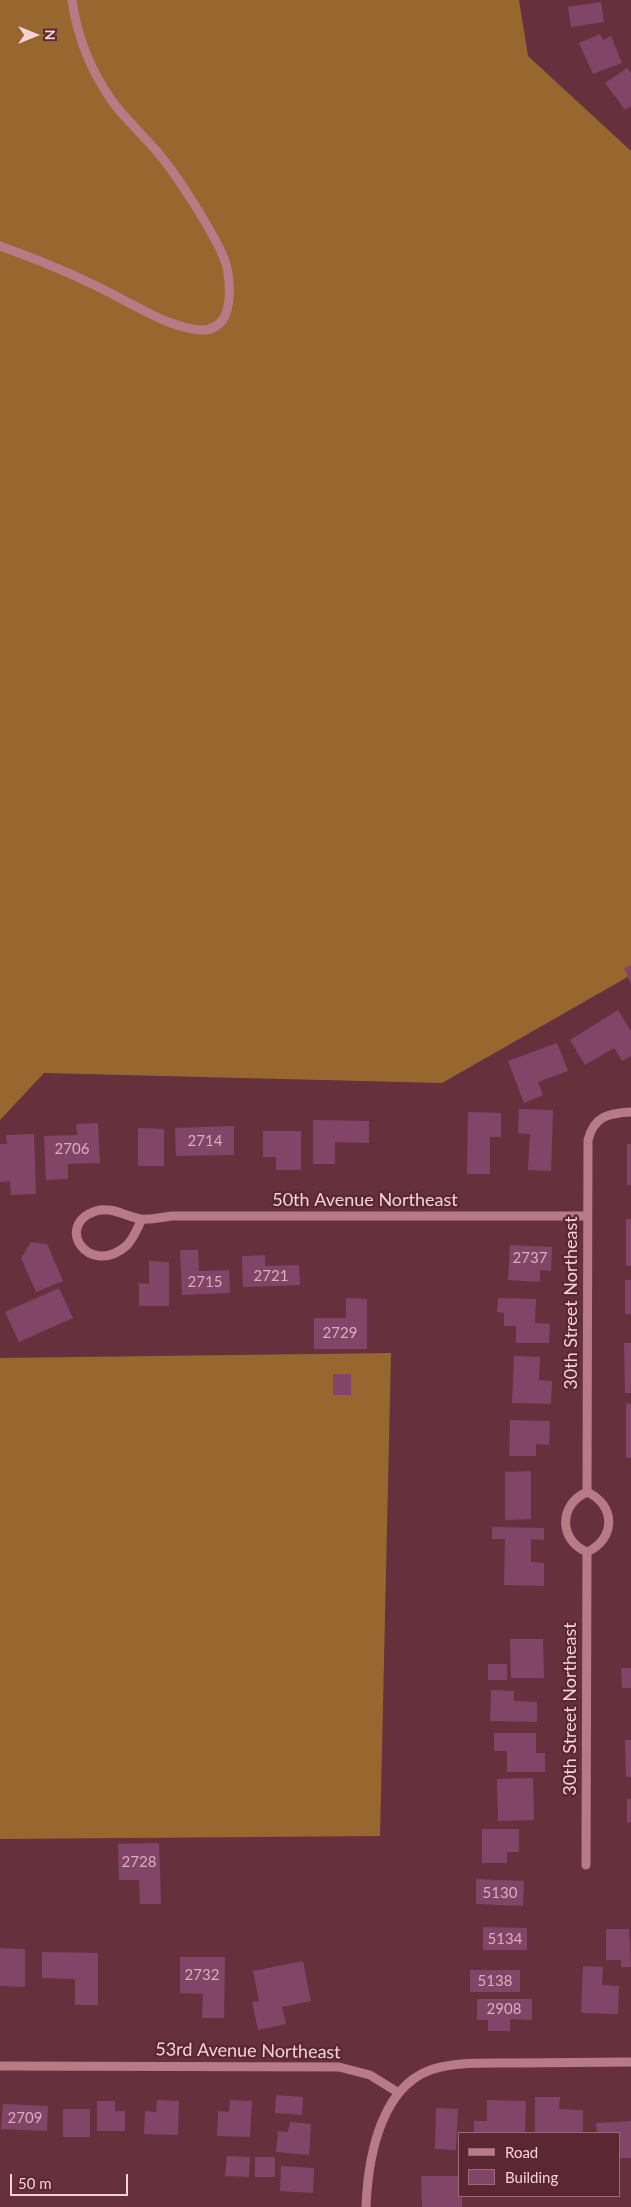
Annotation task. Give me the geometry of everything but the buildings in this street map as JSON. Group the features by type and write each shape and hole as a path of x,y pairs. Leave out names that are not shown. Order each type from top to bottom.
{"street":[{"path":"0,246 70,274 174,325 194,330 210,330 218,326 227,310 227,266 212,235 160,155 112,100 87,57 80,38 72,0"},
{"name":"30th Street Northeast","path":"587,1492 588,1140 592,1127 600,1118 612,1113 631,1112"},
{"name":"50th Avenue Northeast","path":"142,1219 128,1245 117,1252 104,1256 93,1255 83,1250 76,1238 78,1225 86,1216 97,1211 110,1210 142,1219 172,1216 588,1216"},
{"path":"587,1492 600,1500 608,1514 609,1522 608,1530 600,1544 587,1552 580,1550 570,1540 565,1527 566,1512 574,1500 587,1492"},
{"name":"30th Street Northeast","path":"586,1865 587,1552"},
{"path":"366,2207 367,2188 376,2136 381,2122 399,2093 425,2073 440,2067 479,2063 631,2062"},
{"name":"53rd Avenue Northeast","path":"0,2066 339,2067 370,2074 399,2093"}],"shaded area":[{"path":"0,0 519,0 528,56 631,151 631,975 442,1083 44,1073 0,1120"},
{"path":"391,1353 380,1836 0,1839 0,1358"}]}
